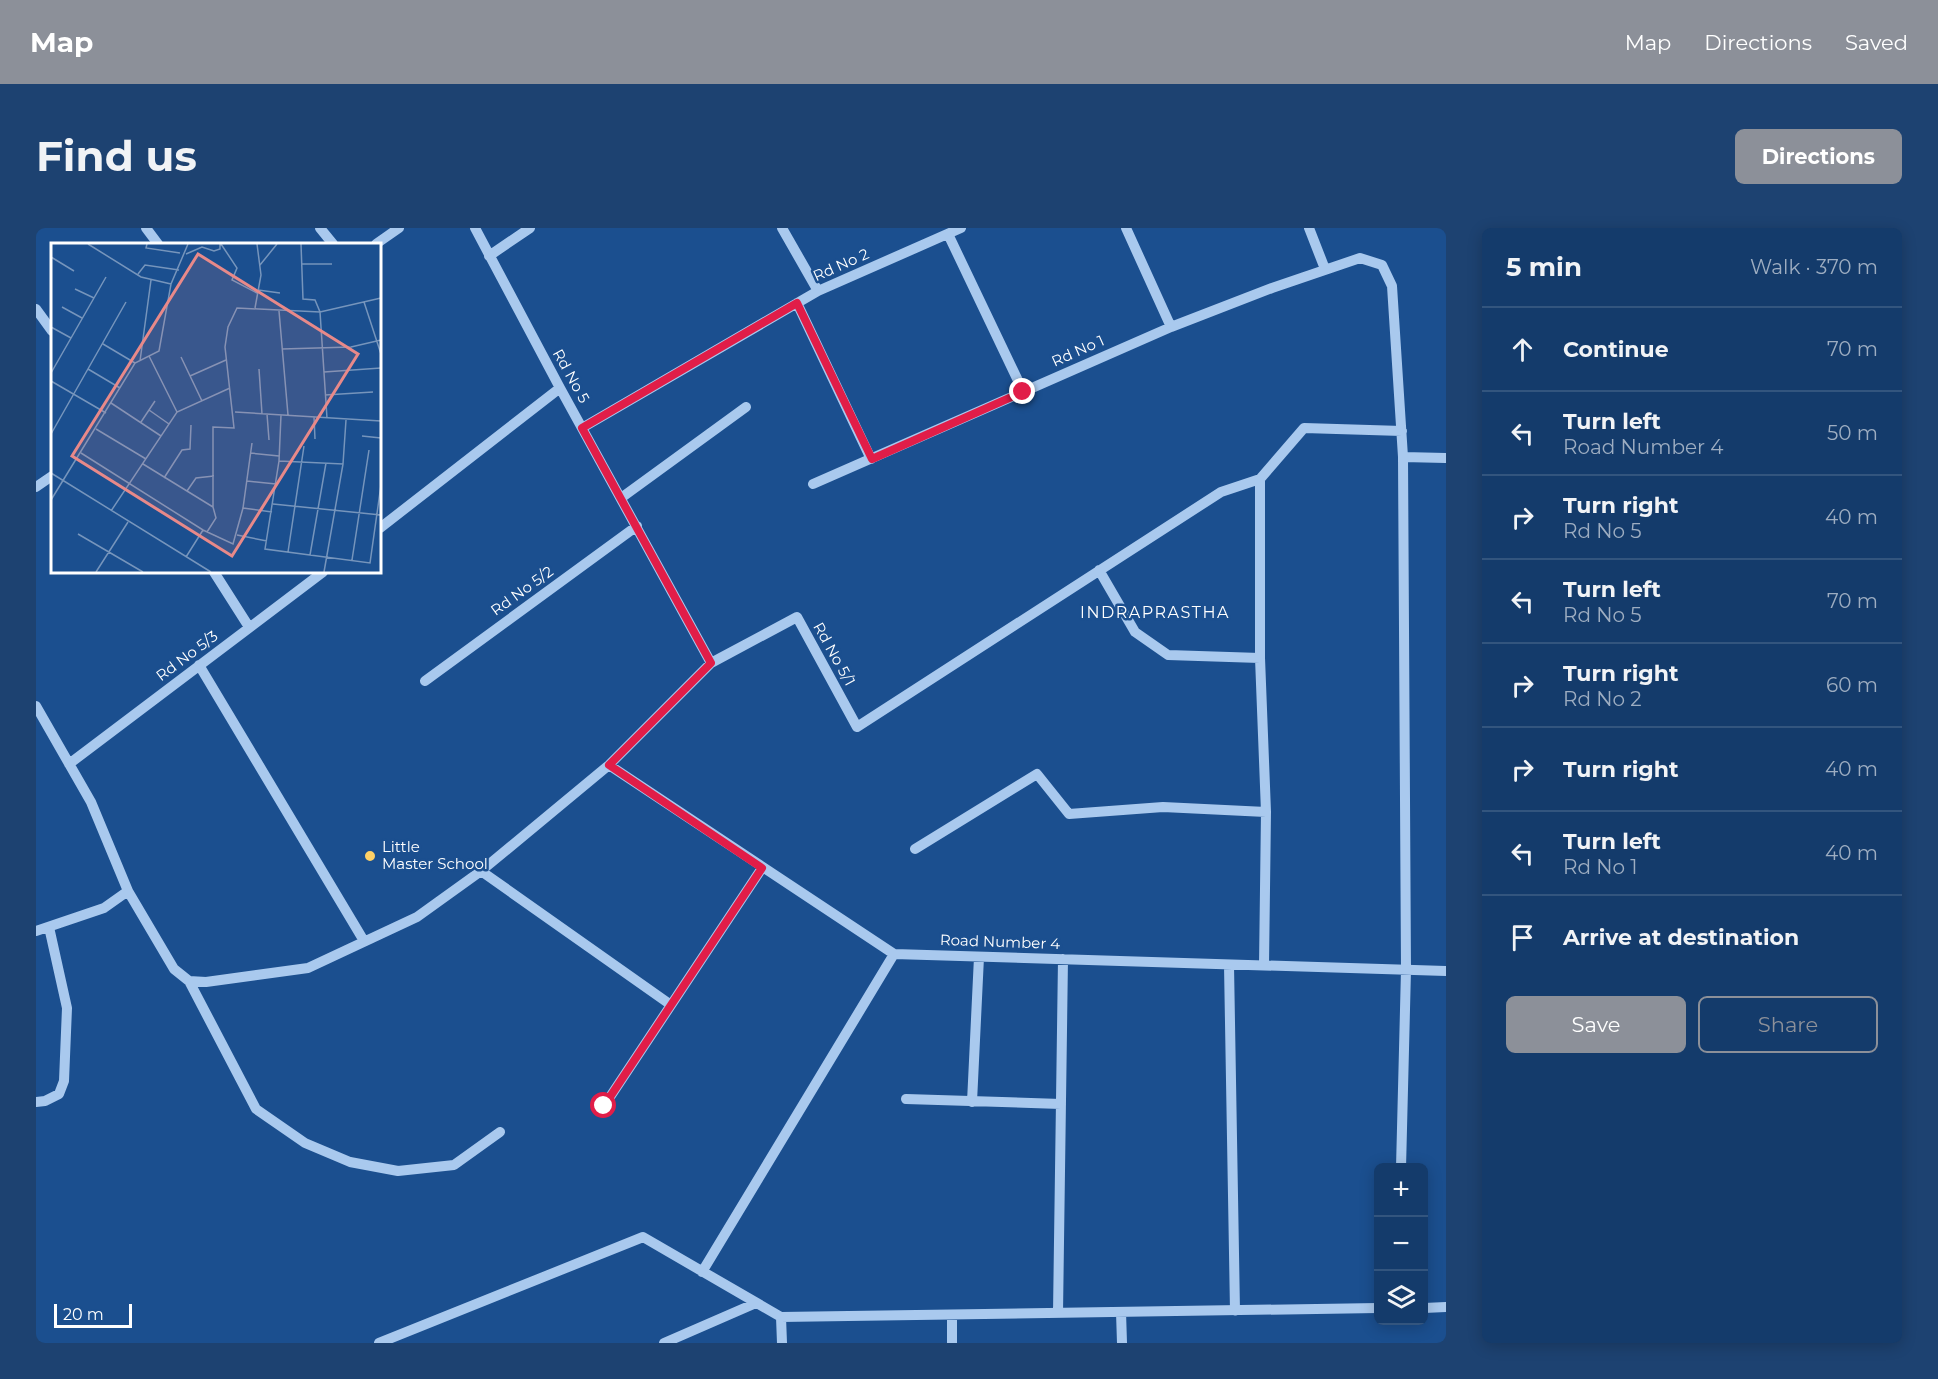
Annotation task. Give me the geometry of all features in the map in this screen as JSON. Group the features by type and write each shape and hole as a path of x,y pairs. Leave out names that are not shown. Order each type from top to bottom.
{"street":[{"path":"146,228 157,243"},
{"path":"321,228 332,243"},
{"path":"377,243 399,228"},
{"name":"Rd No 5","path":"475,228 711,663"},
{"path":"489,256 530,228"},
{"path":"782,228 818,291"},
{"name":"Rd No 2","path":"582,428 818,291 961,228"},
{"path":"1126,228 1171,327"},
{"path":"1309,228 1324,269"},
{"path":"948,234 1023,392"},
{"name":"Rd No 1","path":"813,484 1171,327 1324,269 1360,258 1382,265 1392,286 1402,431"},
{"path":"797,303 872,459"},
{"path":"36,309 51,330"},
{"path":"381,527 560,388"},
{"path":"621,498 746,407"},
{"path":"1260,658 1168,655 1135,632 1099,570 1221,492 1260,479 1304,428 1402,431 1406,970 1401,1163"},
{"path":"1403,457 1446,458"},
{"path":"36,487 51,477"},
{"path":"1260,479 1260,658 1266,812 1264,965"},
{"name":"Rd No 5/2","path":"425,681 637,526"},
{"name":"Rd No 5/1","path":"711,663 797,617 857,727 1099,570"},
{"path":"215,573 249,627"},
{"name":"Rd No 5/3","path":"69,764 321,573"},
{"path":"189,981 206,982 308,968 417,917 481,871 609,765 711,663"},
{"path":"199,665 364,941"},
{"path":"36,706 92,802 128,891 174,969 189,981 256,1108 305,1143 350,1162 398,1171 454,1166 500,1132"},
{"path":"609,765 894,954 702,1272"},
{"path":"915,849 1037,774 1069,814 1163,807 1266,812"},
{"path":"604,1106 762,868"},
{"path":"481,871 671,1005"},
{"path":"36,931 104,908 128,891"},
{"path":"36,1102 45,1101 59,1094 64,1081 67,1008 49,927"},
{"name":"Road Number 4","path":"894,954 1446,971"},
{"path":"972,1102 979,957"},
{"path":"1059,1313 1063,959"},
{"path":"1229,965 1235,1311"},
{"path":"906,1099 1060,1104"},
{"path":"379,1343 643,1237 781,1317 1374,1308"},
{"path":"664,1343 756,1303"},
{"path":"1428,1308 1446,1307"},
{"path":"1121,1312 1122,1343"},
{"path":"952,1315 952,1343"},
{"path":"781,1317 782,1343"}],"place":[{"name":"Little Master School","path":"370,856"}],"district":[{"name":"INDRAPRASTHA","path":"1155,612"}],"route":[{"path":"604,1106 762,868 609,765 711,663 582,428 797,303 872,459 1023,392"}]}
